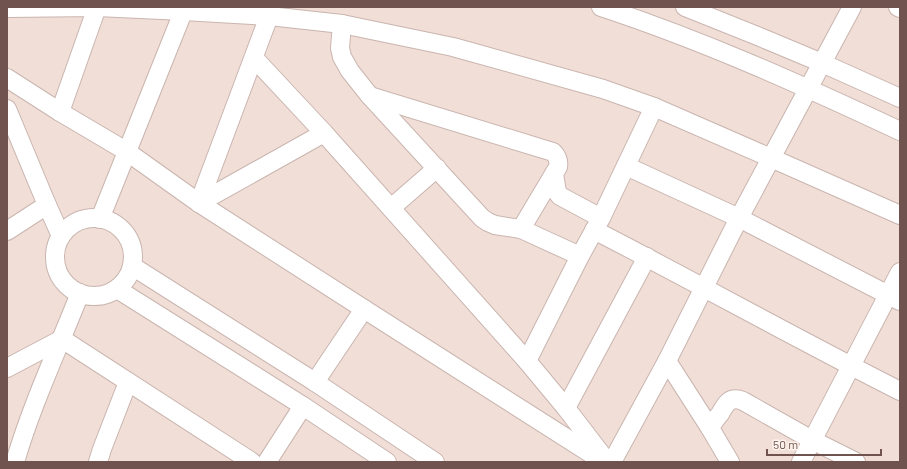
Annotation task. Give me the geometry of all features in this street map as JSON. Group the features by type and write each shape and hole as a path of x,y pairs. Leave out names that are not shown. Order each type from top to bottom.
{"street":[{"path":"60,112 97,7"},
{"path":"7,8 97,7 184,9 269,16 342,24 453,47 603,89 654,107 900,215"},
{"path":"601,7 676,34 808,88 900,131"},
{"path":"685,7 822,62 900,98"},
{"path":"612,462 667,361 739,218 852,7"},
{"path":"100,218 184,9"},
{"path":"199,203 269,16"},
{"path":"342,24 340,48 342,57 350,71 369,96 482,218 495,225 521,229 580,256"},
{"path":"254,58 324,133 527,361 566,408 606,462"},
{"path":"7,78 126,152 199,203 606,462"},
{"path":"369,96 553,152 557,157 558,167 521,229"},
{"path":"527,361 626,166 654,107"},
{"path":"7,109 61,236"},
{"path":"199,203 324,133"},
{"path":"626,166 739,218 894,298"},
{"path":"391,208 437,168"},
{"path":"554,174 557,192 560,196 597,224 647,257 850,366 900,391"},
{"path":"7,231 47,206"},
{"path":"89,218 100,218 115,224 126,235 132,250 132,266 126,279 117,289 105,294 92,296 80,293 64,282 55,264 55,255 61,236 68,228 89,218"},
{"path":"566,408 647,257"},
{"path":"132,266 315,382 435,462"},
{"path":"801,462 850,366 894,298 900,272"},
{"path":"117,289 303,406 387,462"},
{"path":"15,462 21,441 80,293"},
{"path":"315,382 364,309"},
{"path":"7,368 62,339"},
{"path":"62,339 252,462"},
{"path":"667,361 730,462"},
{"path":"98,462 128,382"},
{"path":"710,428 727,403 738,399 812,440 856,462"},
{"path":"267,462 303,406"}],"shaded area":[{"path":"7,7 900,7 900,462 7,462"}]}
